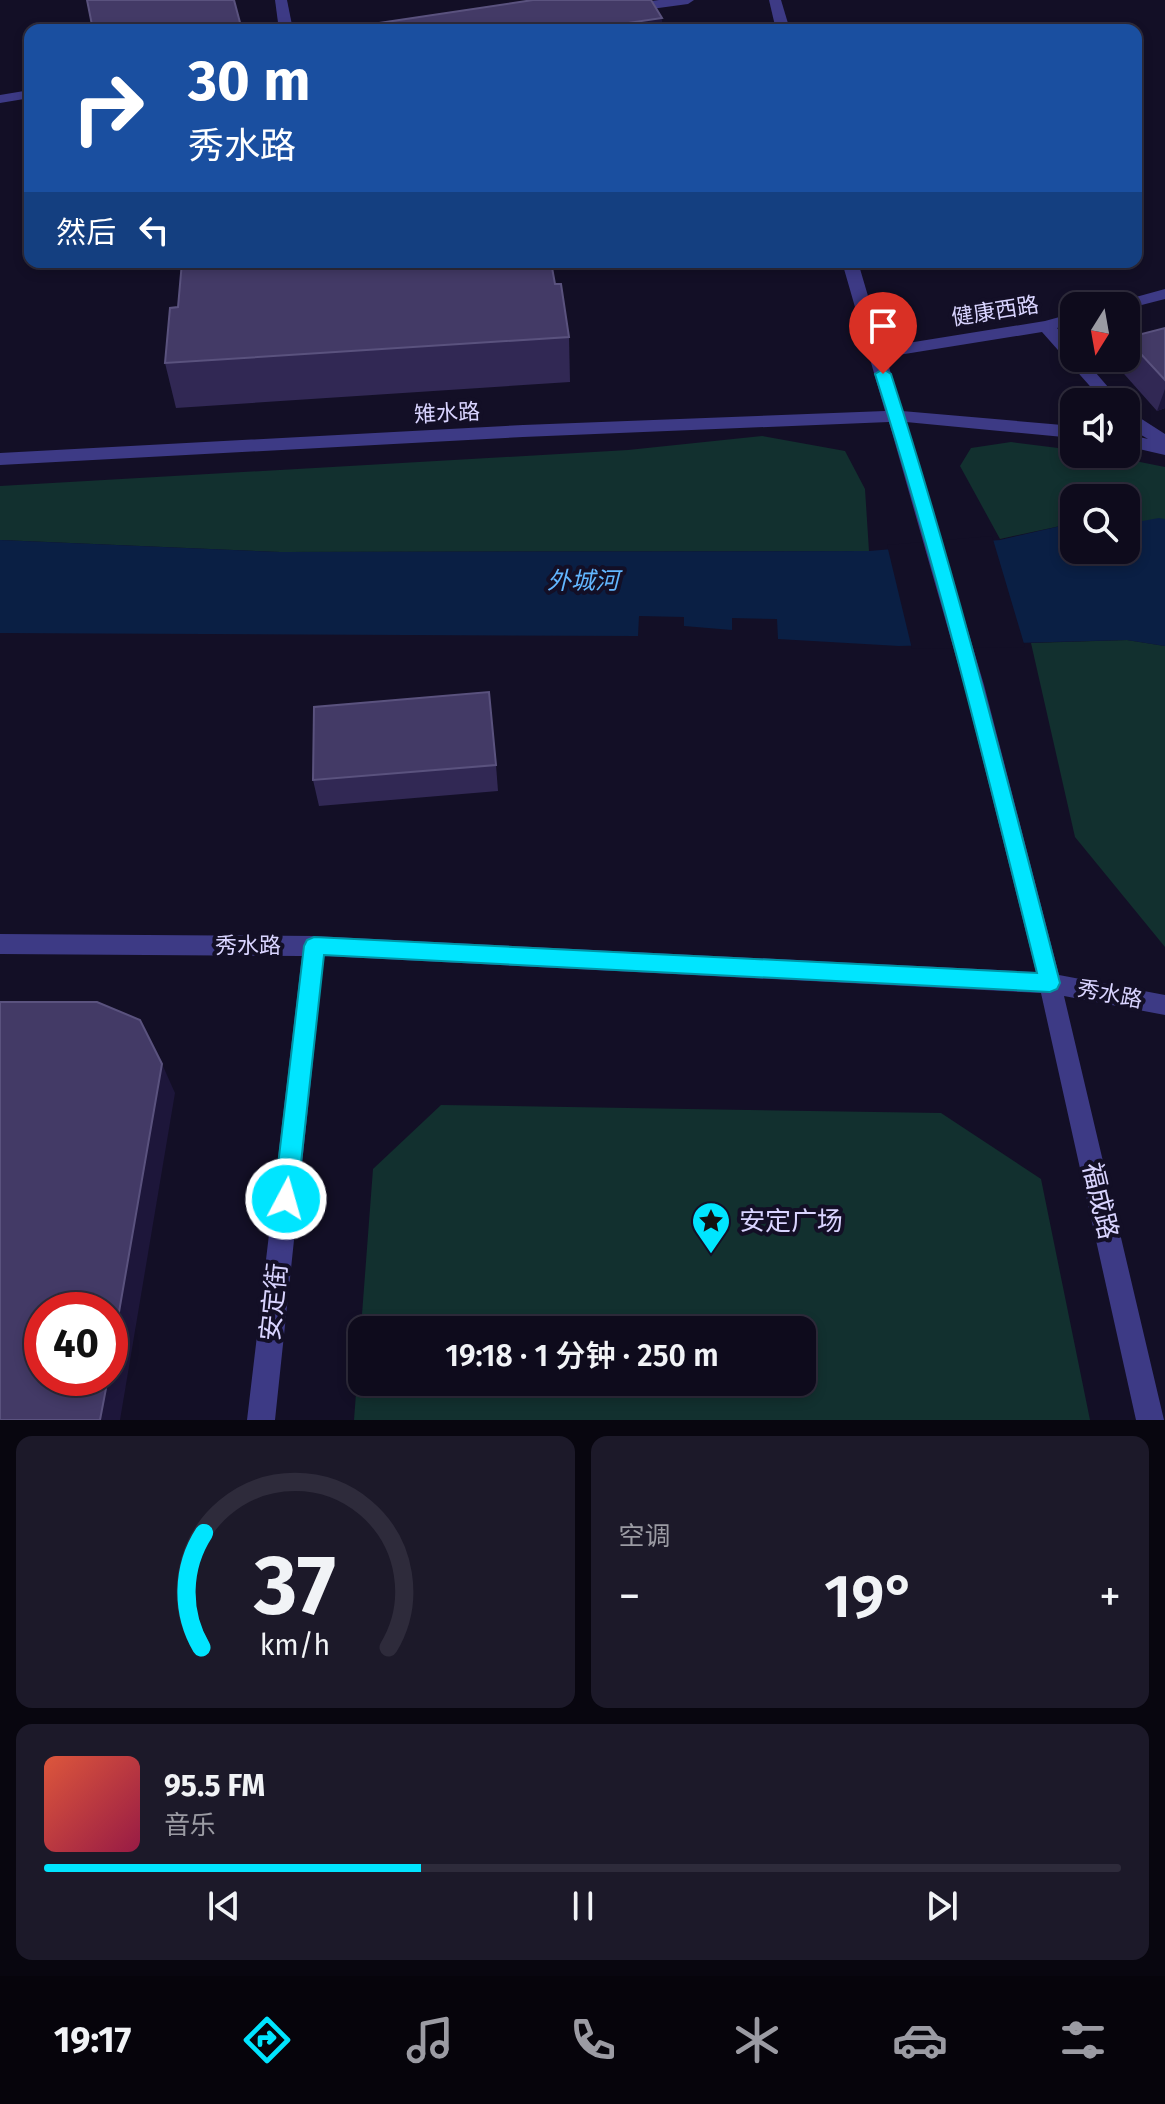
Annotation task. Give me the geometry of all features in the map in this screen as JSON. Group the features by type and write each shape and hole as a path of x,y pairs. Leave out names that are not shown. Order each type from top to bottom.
{"street":[{"path":"281,0 285,24"},
{"path":"612,10 688,0"},
{"path":"775,0 781,24"},
{"path":"0,99 24,95"},
{"name":"福成路","path":"852,268 916,475 975,688 1050,983 1150,1420"},
{"path":"1140,301 1165,294"},
{"name":"健康西路","path":"876,353 1060,322"},
{"path":"1046,326 1101,388"},
{"name":"雉水路","path":"0,459 523,431 897,416 1060,431"},
{"path":"1140,427 1165,441"},
{"path":"1140,443 1165,449"},
{"name":"秀水路","path":"0,944 314,946 1050,983 1165,1005"},
{"name":"安定街","path":"261,1420 314,946"}],"green space":[{"path":"762,436 845,451 865,489 869,551 280,552 0,540 0,486 628,450"},
{"path":"1011,442 1060,448 1060,468 1140,468 1140,462 1165,467 1165,519 1140,522 1140,484 1060,484 1060,526 1000,539 960,466 971,448"},
{"path":"1127,640 1165,646 1165,947 1075,837 1031,643"},
{"name":"安定广场","path":"441,1105 941,1113 1041,1179 1090,1420 354,1420 356,1396 816,1396 816,1316 362,1316 373,1169"}],"water":[{"name":"外城河","path":"1165,519 1165,646 1127,640 899,646 778,639 777,619 732,618 732,630 684,626 684,617 639,616 638,636 0,633 0,540 280,552 869,551 1000,540 1060,526 1060,564 1140,564 1140,521"}],"pier":[{"path":"992,536 1025,647 912,649 887,545"}],"building":[{"path":"87,0 234,0 240,24 92,24"},
{"path":"533,0 651,0 662,18 629,24 372,24"},
{"path":"181,268 552,268 555,284 561,284 569,337 165,363 170,308 178,307"},
{"path":"1165,328 1165,380 1140,353 1140,334"},
{"path":"489,692 496,765 313,780 314,707"},
{"path":"0,1002 97,1002 140,1020 162,1064 122,1292 24,1292 24,1396 105,1396 100,1420 0,1420"}],"place":[{"name":"安定广场","path":"711,1255"}],"route":[{"path":"286,1199 314,946 1050,983 975,688 916,475 883,374"}]}
